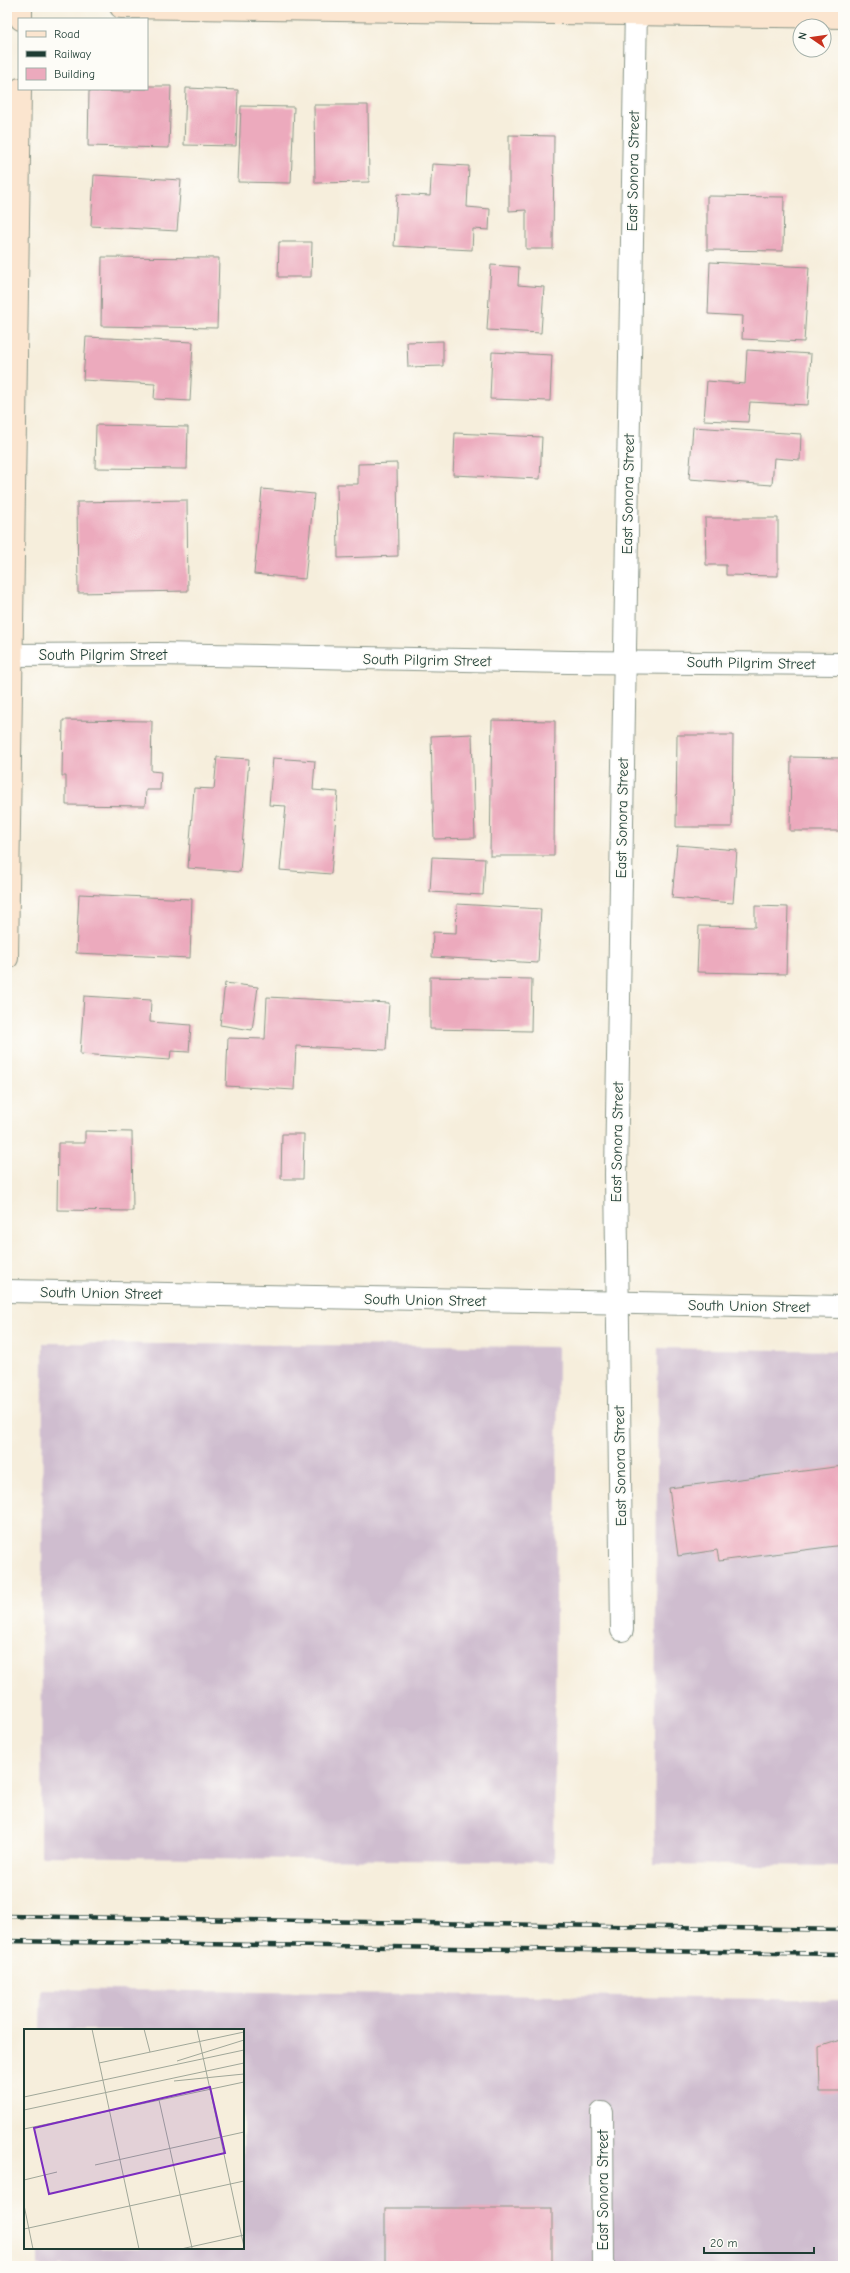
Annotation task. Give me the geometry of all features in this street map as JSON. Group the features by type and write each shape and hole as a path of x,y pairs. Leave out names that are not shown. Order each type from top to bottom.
{"street":[{"path":"21,7 21,18"},
{"path":"122,7 636,11 843,17"},
{"name":"East Sonora Street","path":"622,1630 616,1304 616,1174 636,11"},
{"path":"7,958 20,90"},
{"name":"South Pilgrim Street","path":"12,655 158,654 568,662 625,661 843,664"},
{"name":"South Union Street","path":"7,1291 616,1304 843,1307"},
{"name":"East Sonora Street","path":"602,2113 602,2266"}],"shaded area":[{"path":"43,1343 558,1347 554,1862 41,1856"},
{"path":"658,1348 843,1351 843,1866 654,1864"},
{"path":"41,1989 843,2000 843,2266 38,2266 38,2249 244,2249 244,2029 40,2029"}],"building":[{"path":"148,86 171,86 169,148 88,146 89,91 131,92 131,90 148,90"},
{"path":"186,88 238,90 236,146 184,145"},
{"path":"314,105 368,105 369,182 315,183"},
{"path":"241,106 294,107 291,183 238,182"},
{"path":"509,135 554,136 553,249 526,249 526,210 509,211"},
{"path":"432,164 469,166 467,207 490,209 489,230 473,229 472,250 394,246 397,194 430,196"},
{"path":"94,175 181,180 177,231 91,226"},
{"path":"707,196 784,197 783,251 707,250"},
{"path":"279,242 312,242 311,277 278,277"},
{"path":"102,257 219,258 217,328 101,326"},
{"path":"710,262 809,267 804,342 742,339 743,316 708,314"},
{"path":"491,265 519,267 518,285 544,287 541,333 487,330"},
{"path":"86,337 193,342 190,401 154,399 155,384 83,380"},
{"path":"443,341 443,366 408,367 407,342"},
{"path":"747,350 811,354 808,405 750,402 748,422 704,420 707,381 745,384"},
{"path":"492,352 552,355 550,401 490,399"},
{"path":"96,425 188,427 187,469 95,468"},
{"path":"693,427 801,434 800,460 774,458 772,485 689,479"},
{"path":"455,433 542,437 540,479 453,475"},
{"path":"397,463 398,556 338,558 337,484 358,484 358,464"},
{"path":"262,489 314,494 305,579 254,574"},
{"path":"187,500 188,591 78,593 77,502"},
{"path":"705,518 778,518 778,576 726,575 726,565 706,565"},
{"path":"63,720 152,721 151,771 161,772 160,790 146,790 145,806 66,805 66,776 62,776"},
{"path":"492,720 555,721 554,856 490,856"},
{"path":"472,734 475,838 434,839 431,736"},
{"path":"677,735 733,735 732,827 676,827"},
{"path":"217,757 249,759 240,872 188,868 194,788 214,789"},
{"path":"791,757 840,758 839,831 790,831"},
{"path":"273,758 315,761 313,790 338,792 331,874 280,870 286,806 269,805"},
{"path":"677,845 737,850 733,903 672,898"},
{"path":"432,857 485,859 483,895 430,892"},
{"path":"79,894 192,899 190,958 76,953"},
{"path":"457,904 541,909 538,963 432,957 433,932 456,933"},
{"path":"755,906 788,907 786,974 697,972 699,926 755,927"},
{"path":"430,977 532,979 531,1031 430,1029"},
{"path":"225,983 258,987 252,1030 220,1025"},
{"path":"84,996 151,1000 150,1022 191,1025 189,1052 171,1051 170,1060 80,1054"},
{"path":"267,997 389,1003 386,1050 296,1046 294,1090 226,1086 228,1038 265,1039"},
{"path":"85,1131 132,1132 133,1211 57,1210 58,1143 85,1143"},
{"path":"282,1134 304,1134 303,1179 281,1179"},
{"path":"843,1466 843,1545 719,1561 717,1550 678,1556 669,1488"},
{"path":"843,2039 843,2092 820,2092 819,2047"},
{"path":"385,2208 552,2208 552,2266 385,2266"}],"railway":[{"path":"7,1916 843,1930"},
{"path":"7,1941 843,1954"}]}
